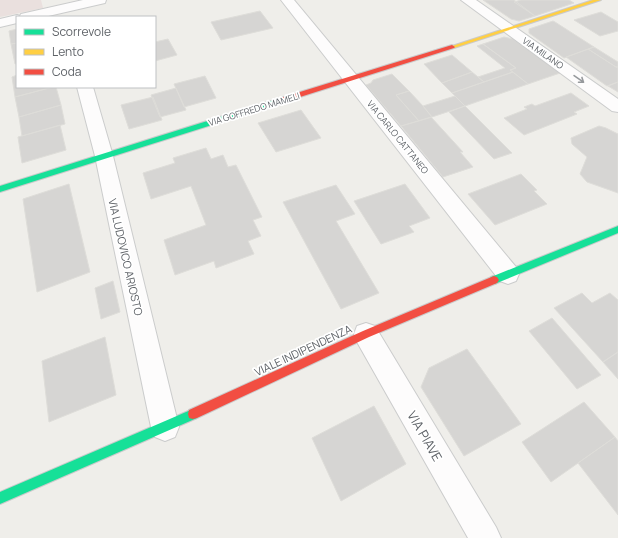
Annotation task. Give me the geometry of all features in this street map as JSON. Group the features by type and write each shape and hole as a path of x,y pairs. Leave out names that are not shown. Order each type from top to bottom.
{"street":[{"path":"36,16 65,13 100,0"},
{"name":"VIA CARLO CATTANEO","path":"287,0 508,274"},
{"name":"VIA MILANO","path":"467,0 618,107"},
{"name":"VIA GOFFREDO MAMELI","path":"0,190 104,156 509,30 598,0"},
{"path":"0,23 16,19"},
{"name":"VIA LUDOVICO ARIOSTO","path":"85,88 104,156 164,427"},
{"name":"VIALE INDIPENDENZA","path":"0,498 164,427 366,334 618,229"},
{"name":"VIA PIAVE","path":"366,334 485,538"}],"shaded area":[{"path":"0,0 41,0 43,8 0,17"}],"building":[{"path":"483,0 514,0 535,16 519,21 511,19"},
{"path":"521,0 569,0 574,3 535,16 514,2"},
{"path":"260,11 273,28 221,40 211,22"},
{"path":"601,12 618,22 618,31 600,36 574,20"},
{"path":"553,21 594,47 564,58 529,33 529,29"},
{"path":"16,29 16,43 11,44 9,31"},
{"path":"504,37 513,39 560,73 528,84 510,70 516,68 483,44"},
{"path":"168,39 177,55 156,61 156,42"},
{"path":"16,43 15,64 11,44"},
{"path":"483,44 516,68 510,70 513,72 484,82 478,77 505,68 477,46"},
{"path":"594,47 618,62 618,67 588,49"},
{"path":"588,49 618,67 618,82 607,86 566,57"},
{"path":"452,55 472,72 442,83 424,64"},
{"path":"472,72 484,82 452,93 442,83"},
{"path":"513,72 528,84 465,106 452,93"},
{"path":"392,74 409,91 396,95 419,121 401,126 366,85 371,83 373,80"},
{"path":"16,75 16,88 49,88 15,97 12,77"},
{"path":"205,76 216,98 184,107 174,84"},
{"path":"618,82 618,92 608,86"},
{"path":"49,88 56,88 61,105 19,117 15,97"},
{"path":"176,88 186,110 160,117 151,95"},
{"path":"409,91 432,117 419,121 396,95"},
{"path":"571,93 589,106 574,112 577,114 524,135 504,118 527,109 524,107 532,104 535,106"},
{"path":"455,96 465,106 432,117 423,106"},
{"path":"153,97 162,120 129,129 121,105"},
{"path":"61,105 65,124 22,136 19,117"},
{"path":"465,106 512,153 494,159 449,112"},
{"path":"301,110 321,138 276,152 258,123"},
{"path":"431,117 463,152 460,152 473,167 443,177 401,126"},
{"path":"60,125 66,150 22,163 18,137"},
{"path":"599,126 618,134 618,193 587,182 580,174 587,157 572,144 571,138"},
{"path":"206,148 211,159 223,155 228,167 236,165 262,217 253,220 261,236 248,241 254,254 216,268 214,261 175,275 164,240 206,225 191,186 151,199 143,173 175,163 173,158"},
{"path":"521,174 537,190 534,191 547,204 495,225 468,194"},
{"path":"69,184 90,272 37,292 23,199"},
{"path":"405,184 430,218 409,226 414,232 381,244 354,201"},
{"path":"336,185 355,214 336,221 379,293 341,309 283,202"},
{"path":"113,281 120,312 101,319 95,288"},
{"path":"582,293 592,303 610,293 618,300 618,352 603,362 554,308"},
{"path":"552,318 601,375 577,389 529,331"},
{"path":"105,337 116,395 49,422 42,361"},
{"path":"467,349 521,424 464,456 421,387 429,368"},
{"path":"618,352 618,379 603,362"},
{"path":"584,402 615,437 551,482 522,442"},
{"path":"374,406 406,464 341,501 312,438"},
{"path":"615,437 618,441 618,515 578,463"}],"traffic: fast":[{"path":"0,189 276,102"},
{"path":"494,280 618,229"},
{"path":"0,498 193,414"}],"traffic: slow":[{"path":"452,47 598,0"}],"traffic: jam":[{"path":"276,102 452,47"},
{"path":"193,414 366,334 494,280"}]}
